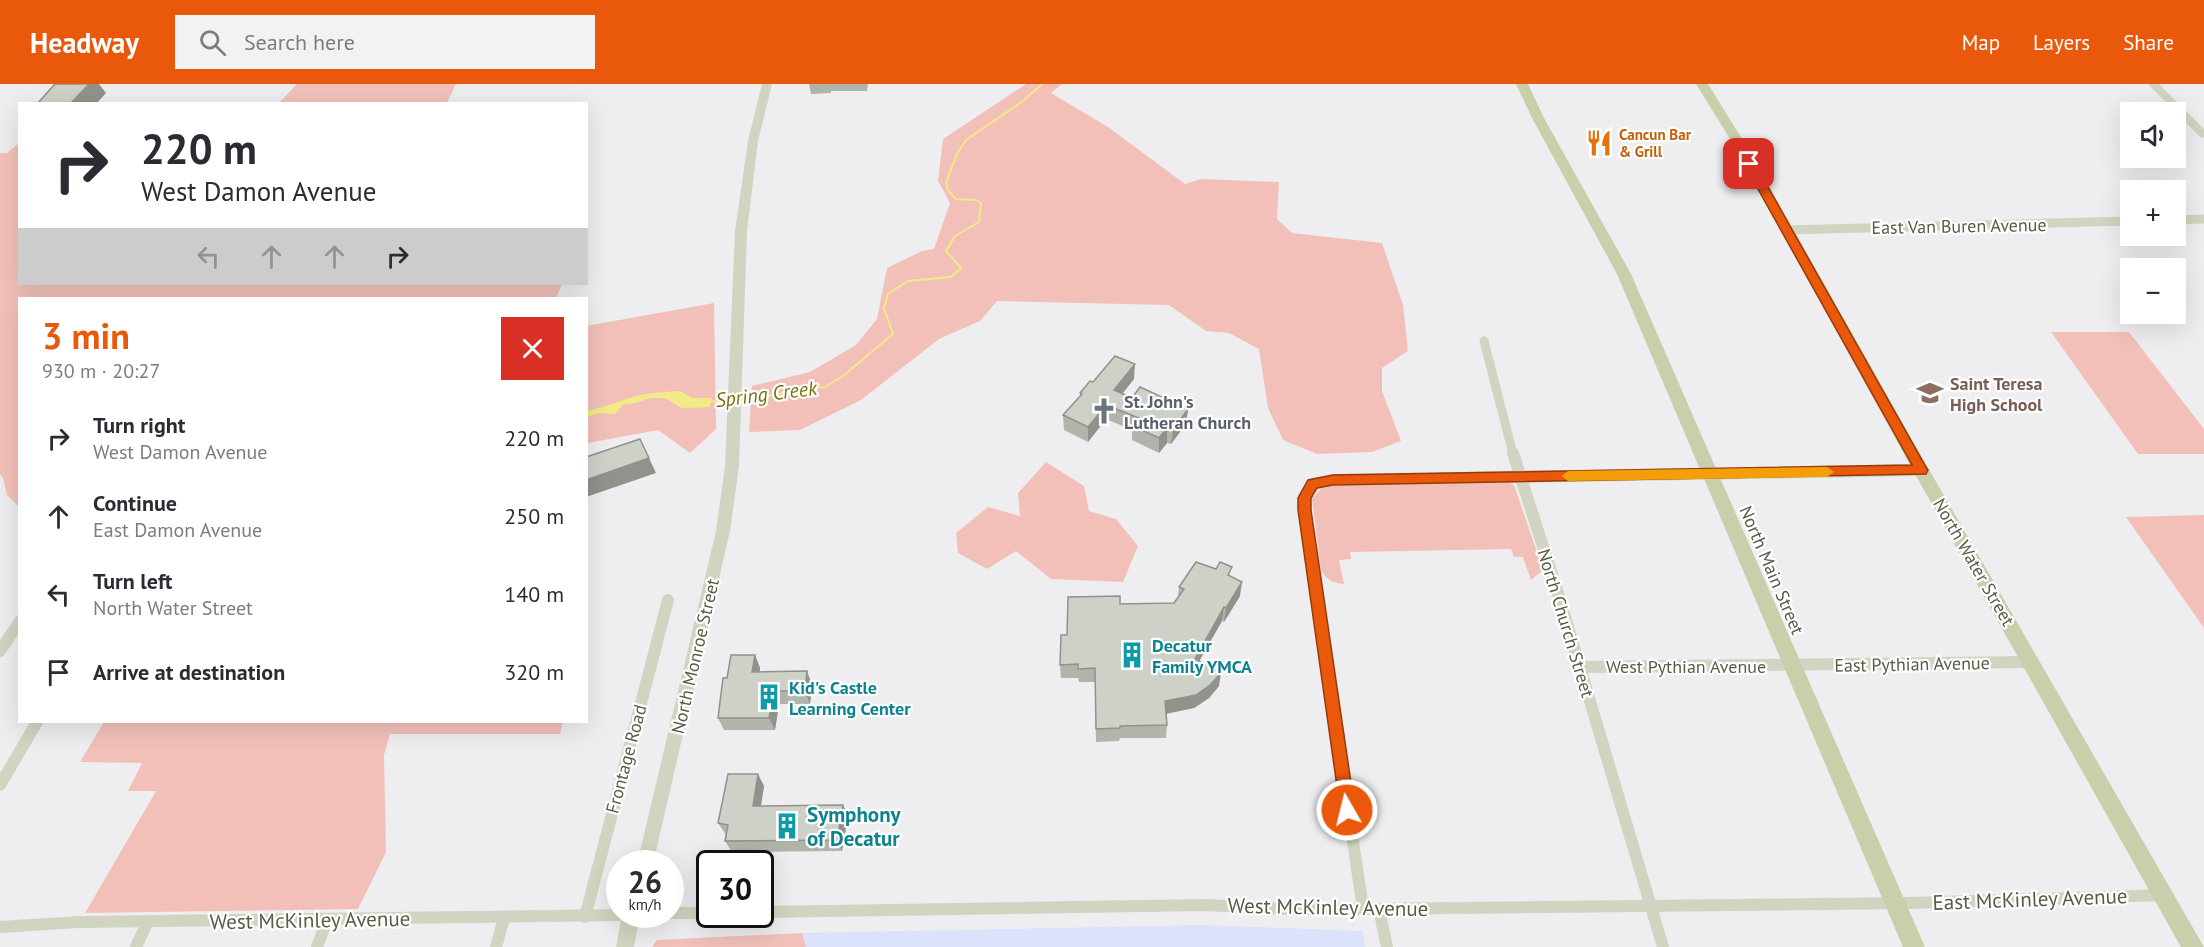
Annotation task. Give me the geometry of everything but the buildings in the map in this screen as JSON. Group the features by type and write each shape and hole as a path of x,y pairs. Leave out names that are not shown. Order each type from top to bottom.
{"main road":[{"name":"North Main Street","path":"1522,84 1541,124 1624,274 1914,947"},
{"name":"North Water Street","path":"1702,84 1741,147 1921,470 2193,947"},
{"path":"1713,84 1743,137 1741,147"}],"street":[{"name":"North Monroe Street","path":"648,850 723,531 732,445 743,209 753,141 767,84"},
{"path":"2153,84 2203,132"},
{"path":"2186,220 2204,219"},
{"name":"East Van Buren Avenue","path":"1787,230 2120,221"},
{"name":"North Church Street","path":"1484,341 1519,477 1580,667 1663,947"},
{"path":"1363,909 1336,738 1304,498 1313,484 1333,480 1921,470"},
{"name":"Frontage Road","path":"585,917 668,600"},
{"path":"0,651 18,624"},
{"name":"East Pythian Avenue","path":"1792,666 2032,662"},
{"name":"West Pythian Avenue","path":"1580,667 1792,666"},
{"path":"0,785 36,723"},
{"name":"East McKinley Avenue","path":"1896,902 2164,895"},
{"name":"West McKinley Avenue","path":"774,912 1205,905 1288,909 1379,909 1896,902"},
{"path":"1379,909 1387,947"},
{"name":"West McKinley Avenue","path":"0,927 148,921 606,916"},
{"path":"496,947 504,918"},
{"path":"317,947 327,920"},
{"path":"136,947 148,921"},
{"path":"625,947 629,928"}],"shaded area":[{"path":"297,84 456,84 447,102 280,102"},
{"path":"1026,84 1062,84 1051,93 1108,127 1185,184 1201,179 1279,182 1277,219 1292,233 1382,243 1403,305 1408,351 1382,368 1382,391 1401,441 1372,452 1317,454 1283,440 1268,408 1259,349 1229,333 1206,331 1169,305 997,301 980,321 939,339 861,400 800,430 749,432 752,386 810,372 856,345 877,319 887,268 922,251 934,249 950,203 938,181 943,139"},
{"path":"18,144 18,285 562,285 556,297 18,297 18,506 7,495 0,474 0,153 7,153"},
{"path":"714,303 716,429 690,453 658,430 588,443 588,326"},
{"path":"2051,332 2129,332 2204,429 2204,454 2138,454"},
{"name":"Spring Creek","path":"680,391 692,398 712,398 710,407 682,408 665,398 649,398 636,403 624,404 615,414 599,413 588,417 588,411 650,393"},
{"path":"1046,462 1084,486 1089,511 1116,519 1138,546 1123,582 1051,579 1016,551 987,569 958,553 956,533 988,507 1020,516 1018,493"},
{"path":"1508,482 1514,485 1543,570 1531,580 1523,557 1514,557 1511,549 1350,552 1351,559 1339,560 1344,584 1330,580 1321,570 1312,498 1325,485"},
{"path":"2204,515 2204,628 2126,517"},
{"path":"103,723 563,723 560,734 390,734 384,755 386,852 358,909 85,913 156,791 128,791 142,763 80,762"},
{"path":"1202,925 1363,931 1365,947 652,947 657,940 802,933"},
{"path":"802,933 806,947 652,947 657,940"}],"waterway":[{"name":"Spring Creek","path":"738,400 825,387 843,376 893,334 884,308 888,294 908,281 951,277 961,268 946,251 955,236 979,222 981,203 976,200 956,199 948,190 946,183 957,154 966,140 1023,101 1042,84"},
{"name":"Spring Creek","path":"708,402 731,400"}],"slow traffic":[{"path":"1568,476 1827,472"}],"place":[{"name":"Cancun Bar & Grill","path":"1599,143"},
{"name":"Saint Teresa High School","path":"1930,393"},
{"name":"St. John's Lutheran Church","path":"1104,411"},
{"name":"Decatur Family YMCA","path":"1132,655"},
{"name":"Kid's Castle Learning Center","path":"769,697"},
{"name":"Symphony of Decatur","path":"787,826"}],"route":[{"path":"1347,810 1304,510 1304,498 1313,484 1333,480 1921,470 1749,164"}]}
